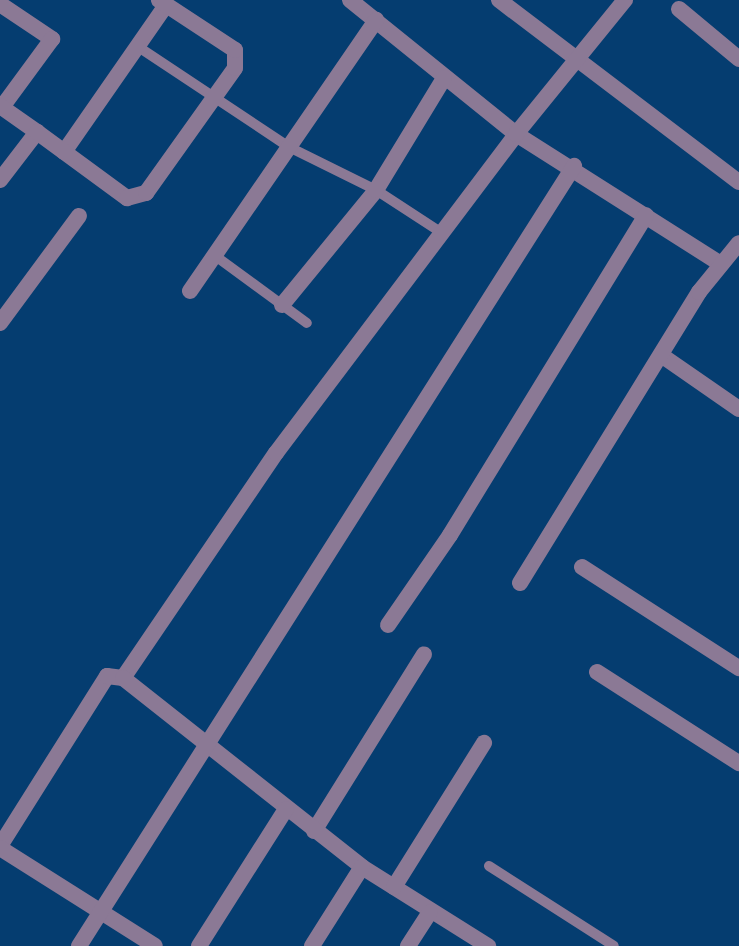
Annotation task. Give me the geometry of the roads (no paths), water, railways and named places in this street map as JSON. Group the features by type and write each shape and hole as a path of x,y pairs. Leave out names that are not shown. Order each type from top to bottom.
{"street":[{"path":"350,0 516,134 574,166 721,264"},
{"path":"123,678 276,453 516,134 625,0"},
{"path":"502,1 575,62 739,182"},
{"path":"0,4 52,39 1,107 127,198 146,193 235,68 235,50 162,2 137,46 64,152"},
{"path":"679,9 739,59"},
{"path":"190,291 376,20"},
{"path":"282,305 320,252 376,190 444,78"},
{"path":"0,180 37,132"},
{"path":"79,946 574,166"},
{"path":"388,625 450,535 646,215"},
{"path":"0,323 79,216"},
{"path":"520,583 661,355 721,264 739,243"},
{"path":"661,355 739,409"},
{"path":"582,567 739,668"},
{"path":"314,831 424,654"},
{"path":"597,672 739,763"},
{"path":"155,946 0,847 7,820 107,676 123,678 314,831 430,912 461,939 488,946"},
{"path":"394,887 484,743"},
{"path":"199,946 286,809"},
{"path":"312,946 362,867"},
{"path":"408,946 430,912"}],"lane":[{"path":"137,46 289,147 376,190 442,233"},
{"path":"214,255 307,323"},
{"path":"489,866 614,946"}]}
